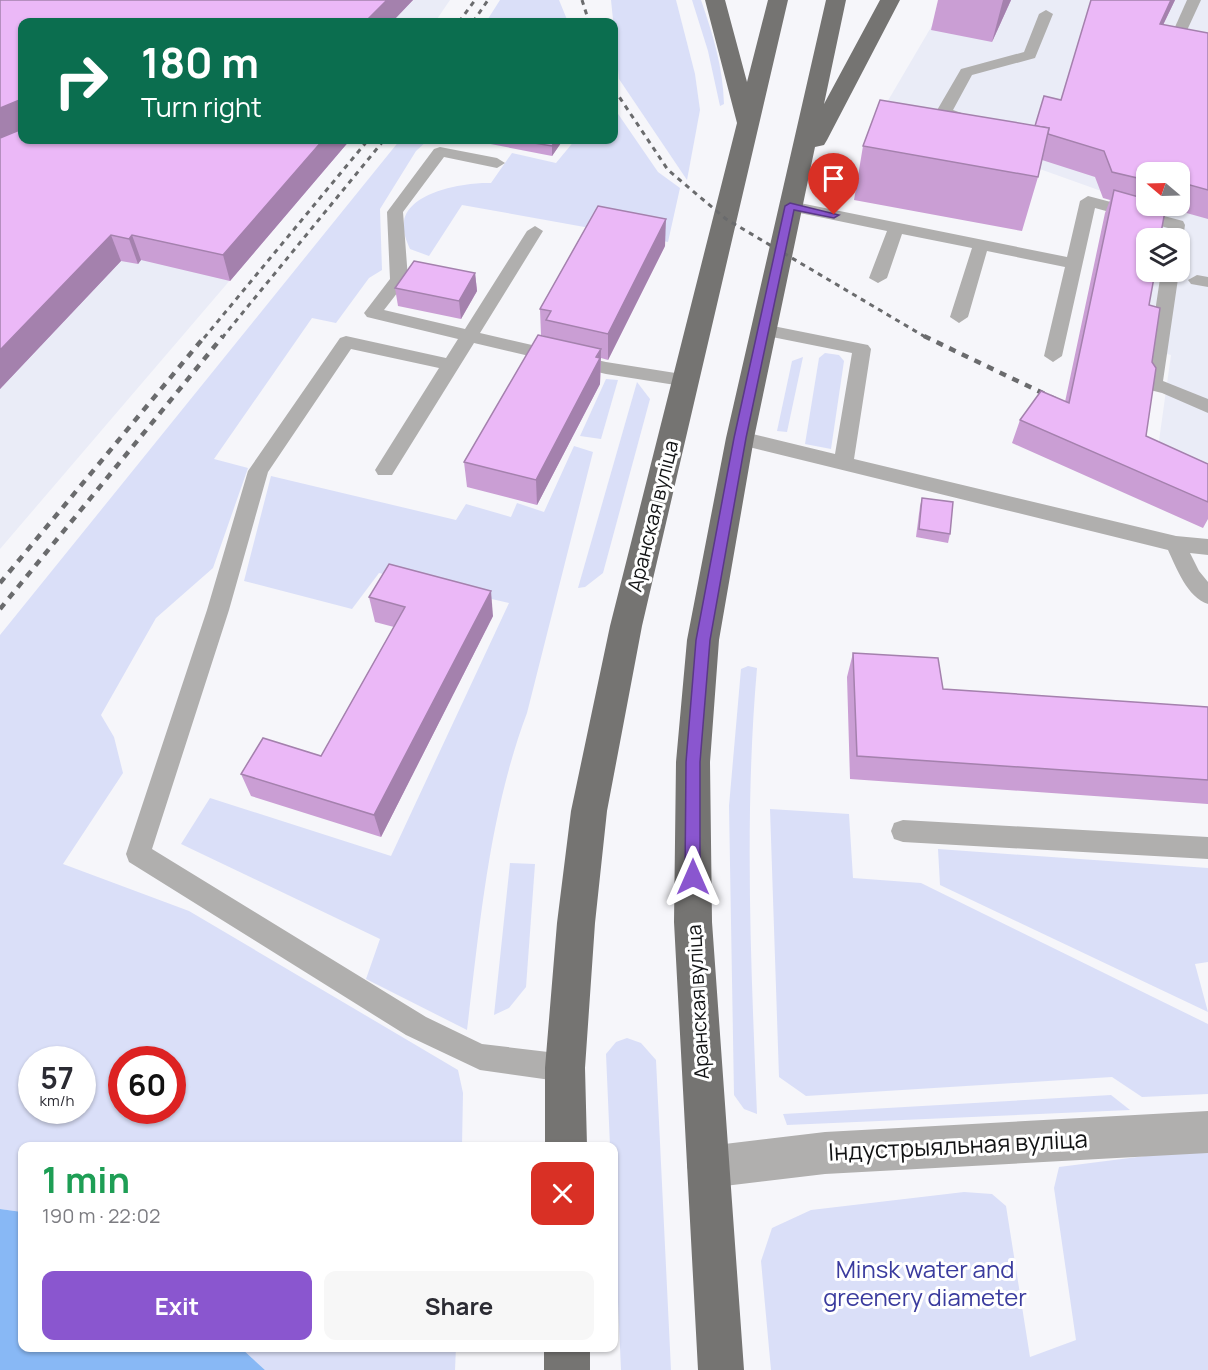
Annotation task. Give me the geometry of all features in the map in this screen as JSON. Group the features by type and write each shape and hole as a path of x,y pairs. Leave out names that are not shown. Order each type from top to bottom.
{"main road":[{"path":"716,0 749,129"},
{"name":"Аранская вуліца","path":"566,1142 566,1068 576,923 589,811 626,626 688,381 778,0"},
{"name":"Аранская вуліца","path":"721,1370 693,922 693,762 703,640 740,438 836,0"},
{"path":"793,193 890,0"},
{"path":"567,1352 567,1370"}],"street":[{"name":"Індустрыяльная вуліца","path":"708,1167 825,1153 1208,1132"}],"lane":[{"path":"1178,36 1194,0"},
{"path":"983,126 944,112 966,72 1030,55 1046,14"},
{"path":"497,163 440,152 395,212 399,279 373,314 606,368 688,381"},
{"path":"793,193 896,228 1074,264"},
{"path":"1053,356 1088,201 1177,225 1177,228"},
{"path":"878,278 896,228"},
{"path":"385,470 535,231"},
{"path":"958,317 981,245"},
{"path":"1168,282 1153,385 1167,388 1208,407"},
{"path":"763,330 862,350 844,462"},
{"path":"452,365 346,342 258,471 218,610 138,854 417,1026 480,1057 566,1068"},
{"path":"740,438 1176,544 1208,547"},
{"path":"1176,544 1190,576 1208,596"},
{"path":"903,831 1208,848"}],"shaded area":[{"path":"0,0 450,0 438,18 18,18 18,144 347,144 0,549"},
{"path":"947,0 1208,0 1208,482 1157,455 1171,355 1150,350 1105,216 1136,214 1136,216 1190,216 1190,162 1136,162 1136,203 1012,159 886,104"}],"green space":[{"path":"500,0 559,0 566,18 489,18"},
{"path":"611,0 676,0 695,74 700,110 687,180 619,79 618,18 613,18"},
{"path":"692,0 701,0 713,39 723,90 724,104 720,106 708,51"},
{"path":"618,114 658,172 680,188 668,242 462,205 429,256 410,249 405,235 404,221 408,211 416,202 440,190 468,184 491,183 512,153 556,163 572,144 618,144"},
{"path":"397,144 424,144 416,151 380,209 382,270 369,278 336,323 312,318 214,459 248,468 213,568 156,618 101,715 114,737 123,773 63,864 189,911 458,1070 463,1093 462,1142 18,1142 18,1211 0,1209 0,635"},
{"path":"825,353 839,355 844,361 831,449 805,444 819,358"},
{"path":"803,357 787,432 777,431 792,361"},
{"path":"606,379 618,380 601,439 580,436"},
{"path":"637,382 650,399 603,573 585,587 578,588"},
{"path":"574,446 593,452 527,713 503,790 482,910 467,1030 366,979 380,939 181,844 210,798 391,856 509,603 379,573 352,609 244,581 271,476 456,520 466,504 511,517 517,503 544,512"},
{"path":"748,666 757,668 750,835 751,947 757,1114 744,1109 734,1095 729,806 741,669"},
{"path":"770,809 849,814 853,878 921,883 1208,1024 1208,1094 1142,1097 1112,1077 806,1096 779,1077"},
{"path":"938,849 1208,868 1208,962 1195,964 1208,1012 940,885"},
{"path":"510,863 535,864 526,987 509,1008 494,1015"},
{"path":"627,1038 641,1043 656,1060 671,1370 621,1370 618,1302 618,1142 610,1142 606,1054 616,1042"},
{"path":"1111,1095 1130,1110 787,1125 783,1114"},
{"name":"Minsk water and greenery diameter","path":"1208,1148 1208,1370 771,1370 761,1261 772,1228 811,1210 964,1192 992,1194 1006,1206 1030,1357 1076,1340 1054,1188 1059,1167"},
{"path":"245,1352 456,1352 455,1370 265,1370"}],"water":[{"path":"0,1209 18,1211 18,1352 245,1352 265,1370 0,1370"}],"building":[{"path":"0,0 387,0 369,18 18,18 18,101 0,108"},
{"path":"1091,0 1171,0 1160,24 1208,33 1208,190 1190,185 1190,162 1136,162 1136,178 1112,172 1104,151 1048,134 1049,128 1035,126 1044,96 1061,100"},
{"path":"880,100 1049,128 1038,177 863,146"},
{"path":"18,131 18,144 320,144 223,255 132,235 129,239 111,235 0,350 0,138"},
{"path":"1114,190 1136,196 1136,216 1164,216 1162,228 1136,228 1136,282 1153,282 1149,305 1160,308 1152,362 1156,368 1146,436 1208,464 1208,502 1020,420 1041,391 1069,403"},
{"path":"598,206 666,219 608,334 546,320 551,311 540,309"},
{"path":"414,261 475,273 459,301 395,288"},
{"path":"538,335 601,349 596,357 600,358 536,480 464,462"},
{"path":"922,498 953,502 950,534 919,529"},
{"path":"389,564 491,591 374,815 241,774 263,738 321,756 405,607 369,597"},
{"path":"853,653 938,658 943,689 1208,707 1208,780 857,756"}],"railway":[{"path":"462,18 475,0"},
{"path":"476,18 488,0"},
{"path":"582,0 588,18"},
{"path":"618,95 668,170 726,219 927,338"},
{"path":"204,338 365,144"},
{"path":"222,338 381,144"},
{"path":"0,583 205,336"},
{"path":"0,609 223,336"},
{"path":"924,336 1055,399"}],"route":[{"path":"693,877 693,762 703,640 740,438 790,206 834,215"}]}
